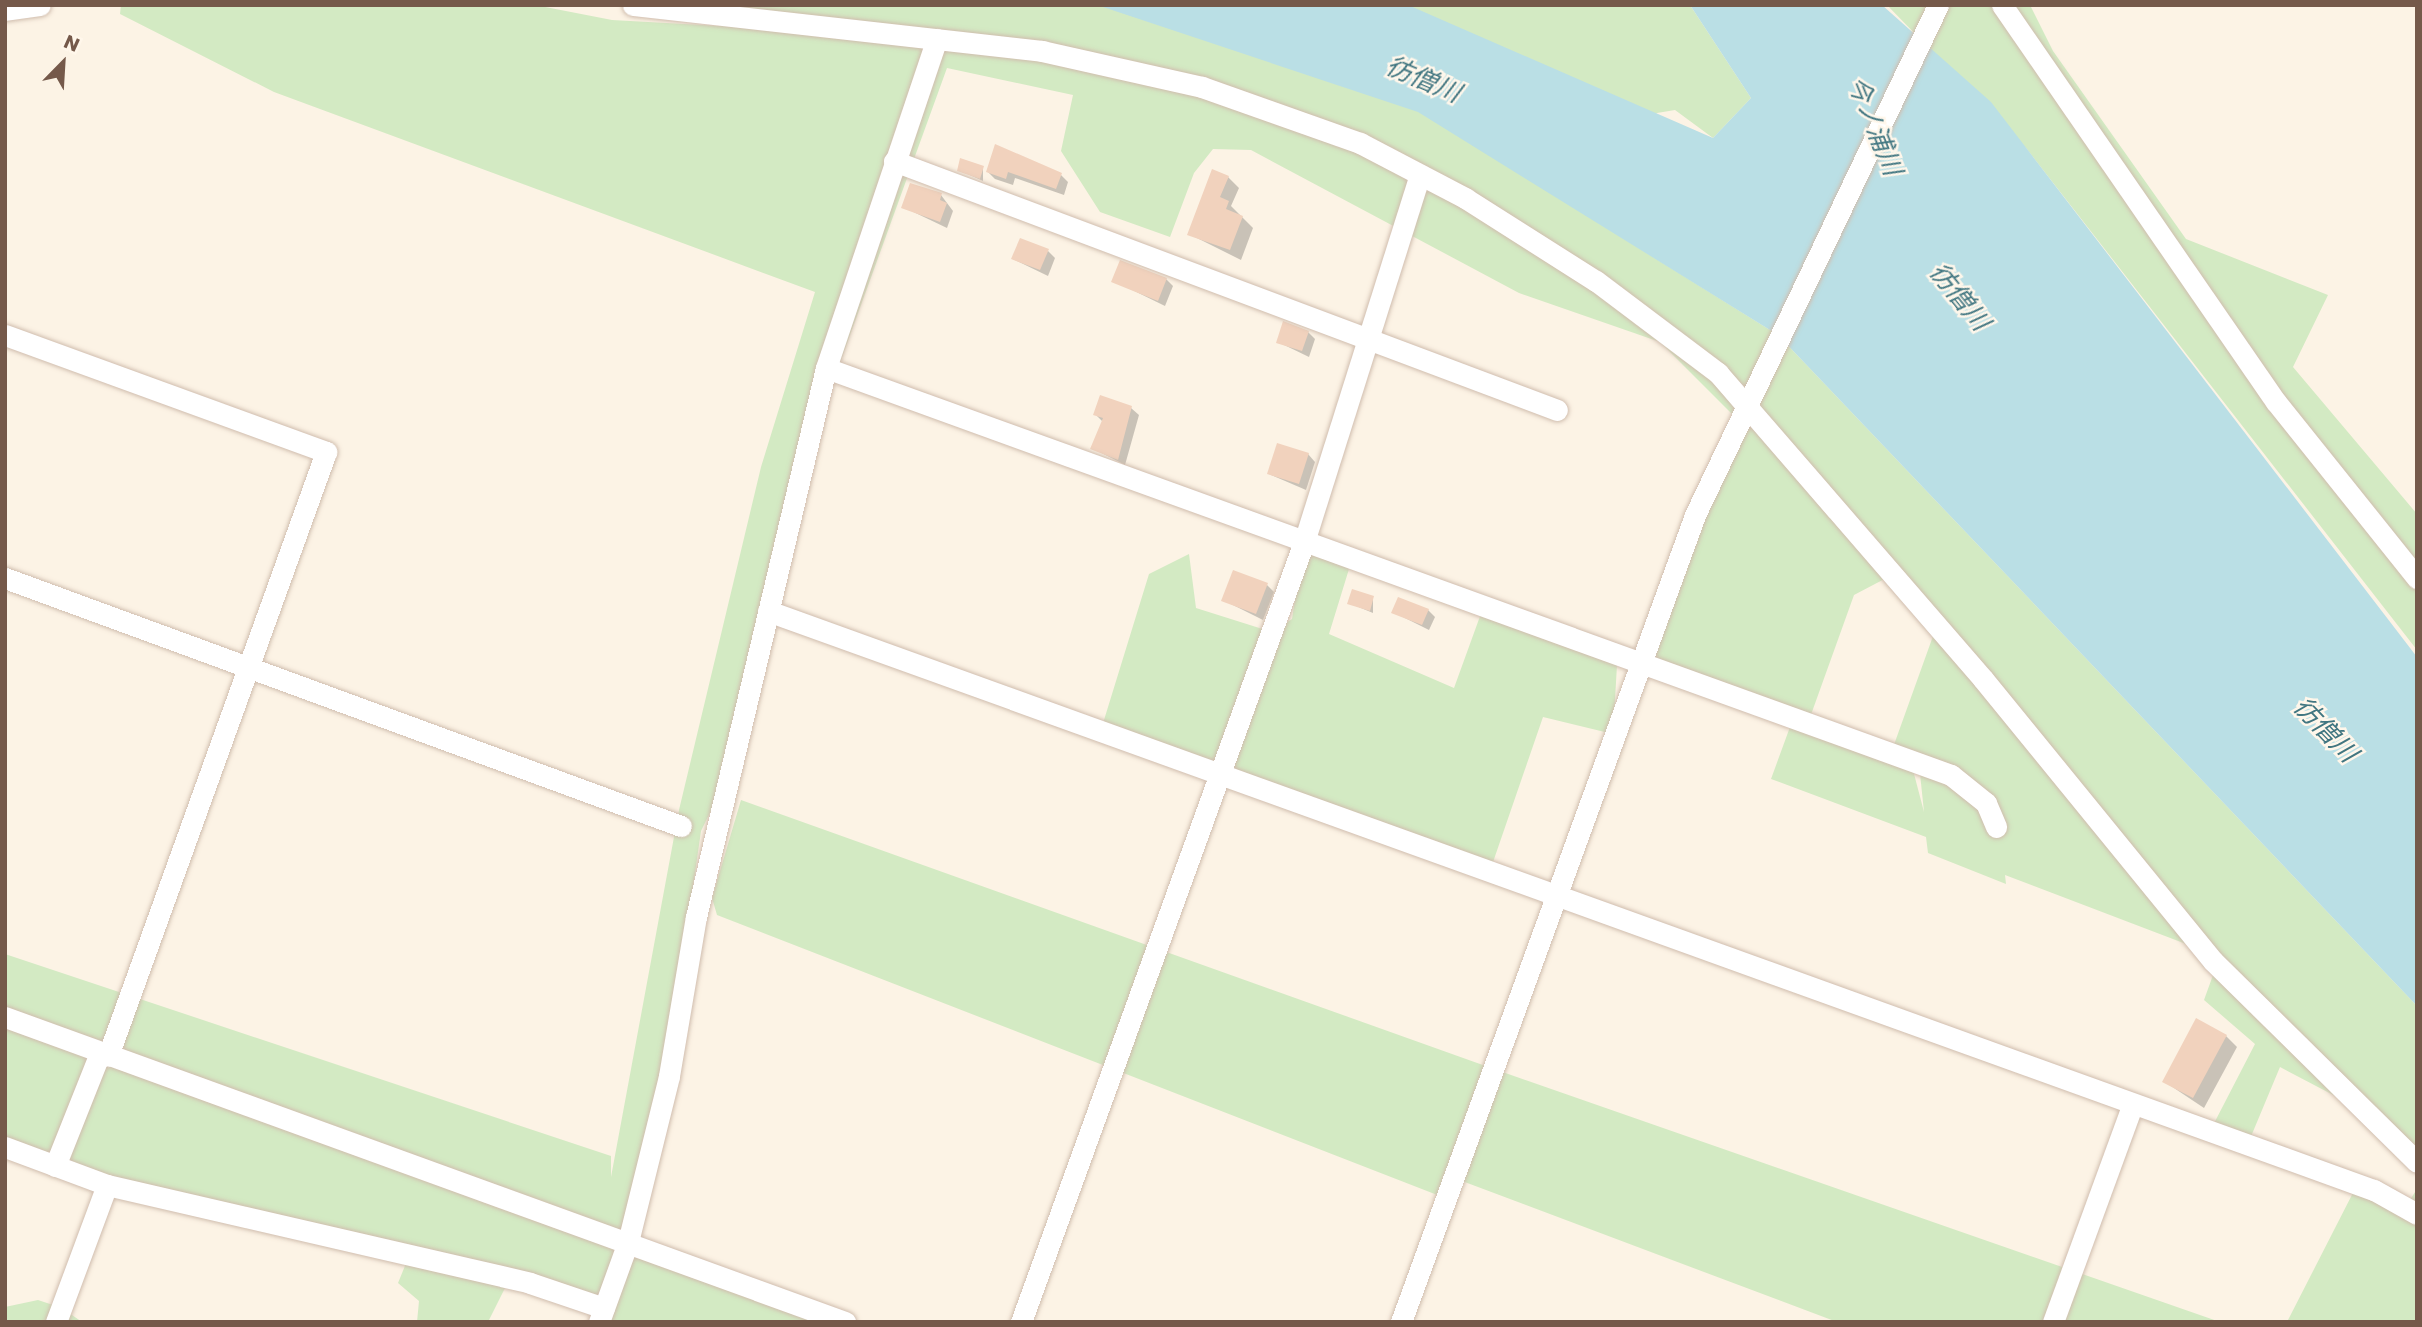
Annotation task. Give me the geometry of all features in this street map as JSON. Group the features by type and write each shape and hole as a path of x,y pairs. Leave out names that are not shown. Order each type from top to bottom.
{"street":[{"path":"5,10 40,5"},
{"path":"633,5 1042,51 1202,87 1360,143 1420,175 1596,281 1718,373 1746,401 1894,573 2213,961 2417,1162"},
{"path":"1401,1322 1638,664 1746,401 1938,5"},
{"path":"2002,5 2260,380 2417,578"},
{"path":"5,1147 107,1185 530,1283 601,1315 628,1242 768,611 826,368 937,38"},
{"path":"894,160 1368,341 1557,410"},
{"path":"1021,1322 1222,777 1304,542 1420,175"},
{"path":"5,335 326,452 104,1054 55,1166"},
{"path":"826,368 1638,664 1951,775 1986,803 1996,827"},
{"path":"5,578 681,826"},
{"path":"768,611 1555,898 2132,1106 2374,1190 2417,1213"},
{"path":"5,1017 845,1322"},
{"path":"2053,1322 2132,1106"},
{"path":"57,1322 107,1185"}],"green space":[{"path":"121,5 535,5 612,20 739,27 671,9 608,5 1690,5 1751,98 1713,138 1675,110 1657,113 1565,202 1778,335 2417,1006 2417,1162 2358,1108 2280,1067 2247,1146 2209,1133 2255,1044 2204,1000 2217,964 2207,952 2005,875 2006,884 1928,853 1926,837 1771,779 1790,727 1913,770 1924,812 1919,764 1891,753 1937,625 1894,574 1854,595 1808,723 1638,664 1738,420 1660,342 1519,293 1251,150 1213,149 1194,173 1170,237 1100,212 1061,151 1073,95 947,68 800,473 729,774 701,831 662,1105 628,1242 832,1322 599,1322 604,1308 508,1282 488,1322 417,1322 419,1301 398,1283 409,1256 109,1176 5,1139 5,954 611,1156 611,1177 679,810 761,467 815,292 274,92 120,14"},
{"path":"1887,5 2030,5 2053,51 2186,239 2328,295 2293,367 2417,514 2417,650 2026,148"},
{"path":"1304,542 1349,569 1329,634 1454,688 1483,608 1617,665 1613,734 1543,717 1492,865 1100,733 1149,574 1189,554 1196,608 1272,632 1292,619"},
{"path":"741,800 1494,1069 2220,1322 1837,1322 1462,1181 1445,1198 717,915 712,898"},
{"path":"2357,1185 2406,1206 2417,1189 2417,1322 2287,1322"},
{"path":"38,1300 62,1308 82,1322 5,1322 5,1307"}],"water":[{"path":"1097,5 1408,5 1713,138 1751,98 1690,5 1882,5 1991,102 2417,657 2417,1006 1778,335 1418,112"}],"building":[{"path":"995,144 1062,173 1056,189 1008,172 1006,179 986,172"},
{"path":"960,158 984,166 980,179 957,171"},
{"path":"1212,169 1229,176 1220,197 1229,201 1226,209 1243,216 1230,250 1187,235"},
{"path":"910,183 942,193 940,200 947,203 940,222 901,208"},
{"path":"1020,238 1049,249 1040,270 1011,259"},
{"path":"1120,260 1167,278 1158,301 1111,282"},
{"path":"1283,321 1309,331 1302,351 1276,343"},
{"path":"1100,395 1132,406 1118,460 1090,449 1103,418 1093,415"},
{"path":"1277,443 1309,453 1299,484 1267,474"},
{"path":"1233,570 1268,583 1256,614 1221,601"},
{"path":"1352,589 1374,596 1370,611 1347,604"},
{"path":"1398,597 1429,609 1422,625 1391,613"},
{"path":"2196,1018 2227,1035 2193,1098 2162,1082"}],"water label":[{"name":"彷僧川","path":"1423,80"},
{"name":"今ノ浦川","path":"1874,126"},
{"name":"彷僧川","path":"1959,297"},
{"name":"彷僧川","path":"2325,730"}]}
